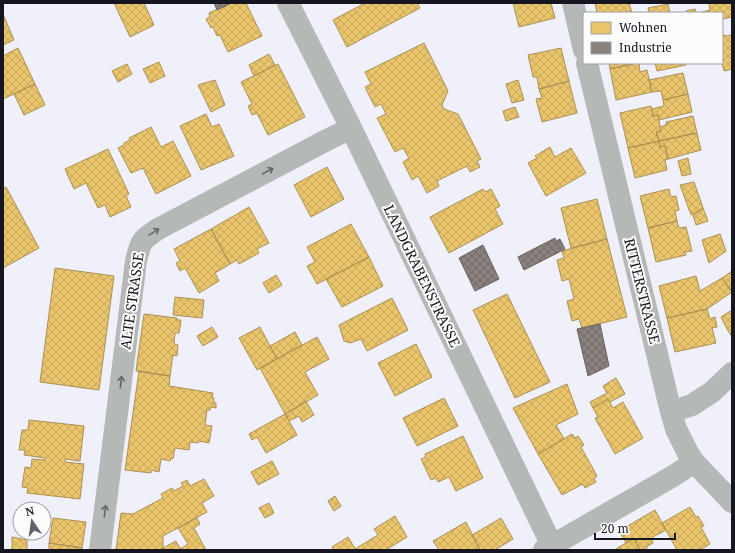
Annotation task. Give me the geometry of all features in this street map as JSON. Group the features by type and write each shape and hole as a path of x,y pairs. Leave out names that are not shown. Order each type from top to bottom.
{"street":[{"name":"LANDGRABENSTRASSE","path":"288,3 351,128 550,549"},
{"path":"573,3 583,46"},
{"name":"RITTERSTRASSE","path":"587,64 676,430 694,462 732,502"},
{"name":"ALTE STRASSE","path":"100,550 136,261 140,244 145,237 158,229 325,140 351,128"},
{"path":"671,412 692,406 712,392 732,373"},
{"path":"550,549 675,475 694,462"}],"building: Wohnen":[{"path":"114,3 144,3 154,25 130,37"},
{"path":"231,3 246,3 262,36 228,52 220,35 217,36 213,27 211,28 206,19 210,17 209,13"},
{"path":"365,3 417,3 420,8 347,47 333,20"},
{"path":"513,3 551,3 555,18 519,27"},
{"path":"595,3 629,3 632,12 597,12"},
{"path":"709,3 732,3 732,17 723,19 723,12 702,12 710,10"},
{"path":"668,4 670,12 649,12 648,8"},
{"path":"695,9 696,12 686,12"},
{"path":"3,14 14,40 3,45"},
{"path":"723,34 726,36 732,35 732,69 724,71 722,64"},
{"path":"424,43 448,91 442,105 444,109 458,114 481,159 477,161 480,167 470,172 467,166 437,181 439,186 427,193 418,176 412,180 403,162 409,158 403,148 395,152 377,118 386,114 381,104 375,107 365,87 371,84 365,72"},
{"path":"18,48 35,84 3,99 3,56"},
{"path":"561,48 569,81 539,89 537,77 533,77 528,55"},
{"path":"269,54 275,65 254,76 249,65"},
{"path":"159,62 165,76 150,83 143,69"},
{"path":"127,64 132,74 118,82 112,71"},
{"path":"278,64 305,117 268,135 257,113 252,115 248,106 252,104 241,82"},
{"path":"609,64 632,64 610,69"},
{"path":"639,64 640,72 647,70 652,92 616,100 610,69"},
{"path":"655,64 686,65 657,71"},
{"path":"683,73 688,94 663,100 661,91 652,92 649,80"},
{"path":"215,80 225,105 211,112 198,85"},
{"path":"518,80 524,100 512,103 506,84"},
{"path":"569,81 577,113 542,122 536,99 542,98 539,89"},
{"path":"35,84 45,105 24,115 14,94"},
{"path":"688,94 692,112 659,120 658,115 653,116 652,109 664,106 663,100"},
{"path":"651,106 653,116 658,115 661,131 656,132 659,141 628,148 620,113"},
{"path":"515,107 519,117 506,121 503,111"},
{"path":"206,114 212,127 219,124 234,156 201,170 180,126"},
{"path":"693,116 697,133 659,141 656,132 661,131 660,127 666,125 666,122"},
{"path":"151,127 161,147 173,141 191,176 156,194 143,168 131,173 118,148 130,140 129,138"},
{"path":"697,133 701,150 668,159 665,146 660,147 659,141"},
{"path":"659,141 660,147 665,146 668,159 665,160 667,170 635,178 628,148"},
{"path":"550,147 555,157 571,148 586,173 546,196 528,163 537,158 535,156"},
{"path":"108,149 129,194 126,196 131,207 110,217 105,205 98,208 86,183 74,189 65,169"},
{"path":"688,158 691,174 682,176 678,161"},
{"path":"327,167 344,199 311,217 294,185"},
{"path":"694,182 703,208 691,215 680,185"},
{"path":"6,187 39,248 3,268 3,189"},
{"path":"483,189 485,192 491,189 500,206 495,209 503,224 449,253 430,217"},
{"path":"669,189 671,197 676,196 679,210 675,211 677,221 648,228 640,196"},
{"path":"597,199 607,239 571,248 561,208"},
{"path":"249,207 269,243 257,249 259,253 239,264 237,260 230,264 211,229"},
{"path":"703,208 708,221 696,225 693,215"},
{"path":"677,221 679,228 686,227 692,251 685,252 686,255 656,262 648,228"},
{"path":"351,224 369,257 317,284 307,266 315,262 307,247"},
{"path":"211,229 230,264 215,273 219,281 199,293 185,268 180,271 176,263 180,261 174,249"},
{"path":"720,234 726,251 709,263 702,240"},
{"path":"607,239 627,317 582,328 579,319 572,321 567,301 574,299 569,279 562,281 557,260 564,258 562,251"},
{"path":"369,257 383,286 342,307 326,279"},
{"path":"55,268 114,276 99,390 40,382"},
{"path":"732,271 732,291 722,278"},
{"path":"276,275 282,285 269,293 263,283"},
{"path":"696,276 700,291 722,278 732,292 707,309 667,318 659,286"},
{"path":"507,294 550,382 515,398 473,310"},
{"path":"175,297 204,300 202,318 173,315"},
{"path":"392,298 408,330 367,351 361,339 350,343 344,341 339,325"},
{"path":"707,309 710,319 715,317 717,327 712,328 716,343 675,352 667,318"},
{"path":"732,310 732,337 721,317"},
{"path":"144,314 177,318 177,320 181,320 179,333 175,333 174,344 178,345 177,356 173,355 170,376 136,371"},
{"path":"212,327 218,337 203,346 197,336"},
{"path":"260,327 277,359 257,370 239,338"},
{"path":"295,332 302,345 277,359 270,346"},
{"path":"317,337 329,359 305,372 318,395 285,414 260,368"},
{"path":"416,344 432,377 395,396 378,363"},
{"path":"139,371 170,376 169,386 213,393 212,398 214,398 214,403 216,403 216,408 211,407 210,410 207,410 205,425 212,426 209,443 199,441 198,443 190,442 189,450 175,448 173,459 171,458 170,461 161,459 159,472 151,470 151,473 125,470"},
{"path":"616,378 625,394 610,402 608,399 593,408 590,402 607,393 603,386"},
{"path":"567,384 578,414 556,425 564,439 538,454 513,408"},
{"path":"444,398 458,426 417,446 403,418"},
{"path":"608,399 613,408 623,402 643,438 615,454 595,418 598,417 593,408"},
{"path":"306,401 314,415 302,422 299,416 289,421 285,414"},
{"path":"285,414 297,435 266,453 257,437 252,440 249,434"},
{"path":"29,420 84,426 80,461 65,459 65,462 84,464 80,499 27,493 28,488 22,487 25,467 31,468 32,459 45,460 45,458 24,455 25,450 19,450 22,430 28,430"},
{"path":"572,434 575,438 578,436 584,445 581,447 597,476 594,478 596,482 585,488 583,484 562,495 538,454"},
{"path":"463,436 483,478 456,491 449,477 438,482 436,478 431,480 421,459 426,457 425,454"},
{"path":"272,461 279,474 258,485 251,472"},
{"path":"204,479 214,496 202,503 207,512 163,536 163,548 159,550 116,550 121,513 133,514 163,498 161,494 172,488 174,491 183,486 181,483 187,480 190,486"},
{"path":"335,496 341,506 334,511 328,501"},
{"path":"269,503 274,513 265,518 259,508"},
{"path":"690,507 704,526 701,527 710,544 700,550 677,550 662,523"},
{"path":"655,510 666,530 651,538 653,543 646,547 648,550 640,550 634,539 626,543 619,531"},
{"path":"395,516 407,537 386,550 355,549 378,535 374,529"},
{"path":"53,518 86,522 82,548 49,543 49,541 52,541"},
{"path":"197,518 200,524 194,528 206,550 181,550 180,549 188,544 178,528"},
{"path":"501,518 513,539 495,550 480,550 472,535"},
{"path":"466,522 480,550 439,550 433,541"},
{"path":"348,537 356,550 334,550 332,547"},
{"path":"634,539 640,550 614,550 626,543"},
{"path":"12,541 27,541 27,550 12,550"},
{"path":"176,541 181,550 159,550 163,548"},
{"path":"49,543 82,548 82,550 49,550"}],"building: Industrie":[{"path":"214,3 231,3 217,10"},
{"path":"555,238 556,241 560,239 565,249 524,270 518,257"},
{"path":"483,245 499,279 475,291 459,258"},
{"path":"600,324 609,366 588,376 577,329"}]}
